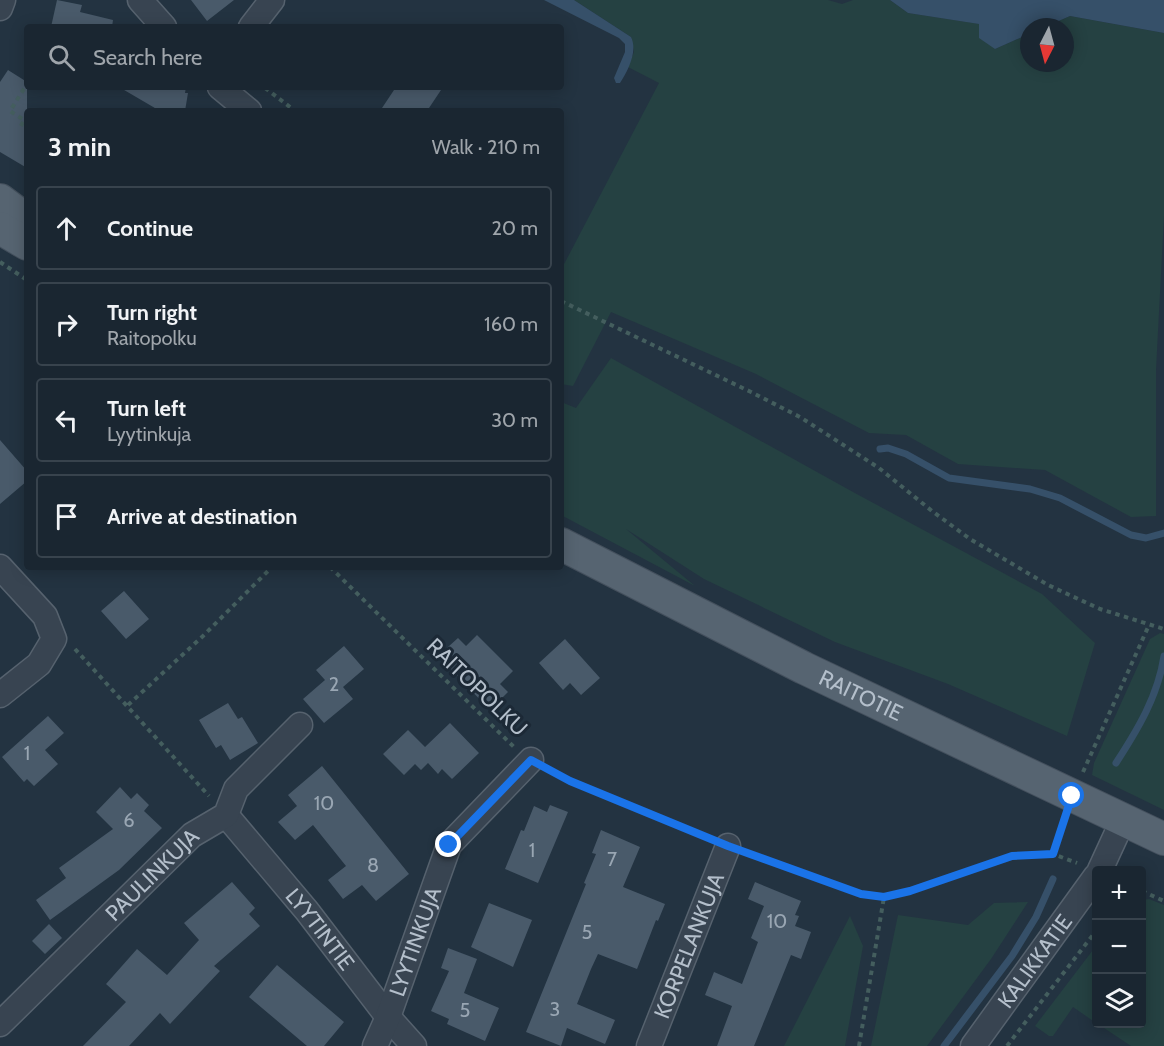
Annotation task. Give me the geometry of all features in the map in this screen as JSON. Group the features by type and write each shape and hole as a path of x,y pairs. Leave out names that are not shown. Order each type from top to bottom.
{"main road":[{"path":"0,200 24,218"},
{"path":"0,228 24,242"},
{"name":"RAITOTIE","path":"564,546 804,668 1164,839"}],"street":[{"path":"0,8 3,0"},
{"path":"140,0 161,24"},
{"path":"252,24 272,0"},
{"path":"224,90 245,108"},
{"path":"0,567 45,616 54,639 39,664 0,695"},
{"path":"226,815 236,789 300,725"},
{"name":"LYYTINKUJA","path":"375,1046 388,1017 449,845 531,760"},
{"name":"LYYTINTIE","path":"226,815 307,911 388,1017 414,1046"},
{"name":"PAULINKUJA","path":"0,1024 192,834 226,815"},
{"name":"KALIKKATIE","path":"1097,866 1123,820"},
{"name":"KORPELANKUJA","path":"649,1046 728,846"},
{"name":"KALIKKATIE","path":"973,1046 1092,874"}],"path":[{"path":"21,126 24,120 10,111 24,89"},
{"path":"268,90 291,108"},
{"path":"0,262 24,278"},
{"path":"564,302 800,417 879,468 970,539 1048,585 1100,609 1164,629"},
{"path":"128,705 203,636 269,570"},
{"name":"RAITOPOLKU","path":"333,570 508,743 531,760 570,781 728,846 861,894 884,897 910,891 1012,856 1053,854 1092,870"},
{"path":"1053,854 1072,796 1149,625"},
{"path":"54,639 69,642 226,815"},
{"path":"1146,893 1164,901"},
{"path":"859,1046 884,897"},
{"path":"1008,1046 1092,936"}],"green space":[{"path":"574,0 828,0 842,4 853,0 890,0 908,13 980,24 995,49 1020,38 1020,72 1074,72 1074,18 1065,18 1070,16 1164,33 1164,216 1156,370 1156,516 1131,517 1045,470 958,464 906,435 869,433 756,374 611,312 573,386 564,384 564,264 659,83 628,67 634,52 631,37"},
{"path":"611,358 1042,594 1095,643 1067,736 948,684 835,642 704,579 626,529 695,586 564,517 564,403 576,408"},
{"path":"1160,633 1164,634 1164,810 1092,775 1094,763 1150,639"},
{"path":"1146,899 1164,905 1164,1046 1131,1046 1104,1028 1146,1028"},
{"path":"1028,902 991,959 927,1046 871,1046 898,915 968,925 994,903"},
{"path":"850,916 863,946 845,1046 784,1046"},
{"path":"1092,951 1092,1020 1073,1007 1053,1036 1049,1036 1035,1026"}],"water":[{"path":"544,0 574,0 631,37 633,55 620,83 616,83 614,78 625,52 625,44 619,38"},
{"path":"890,0 1164,0 1164,33 1070,16 1065,18 1020,18 1020,38 995,49 979,38 979,24 908,13"}],"building":[{"path":"57,0 82,5 80,12 113,20 112,24 52,24"},
{"path":"191,0 234,0 207,21"},
{"path":"8,70 24,80 24,90 27,90 27,108 24,108 24,166 0,152 0,82"},
{"path":"124,90 186,90 185,93 188,93 186,108 155,108"},
{"path":"394,90 441,90 429,108 382,108"},
{"path":"0,440 24,468 24,484 0,504"},
{"path":"124,591 149,619 126,639 101,611"},
{"path":"477,635 513,671 500,684 508,692 490,710 438,656 458,638 466,646"},
{"path":"565,639 600,678 581,695 570,683 563,690 539,663"},
{"path":"344,646 364,669 343,687 353,699 324,723 303,699 325,680 316,670"},
{"path":"228,703 238,719 242,717 258,743 230,760 221,745 216,748 199,720"},
{"path":"48,716 64,733 45,750 58,764 34,786 27,779 24,782 2,757"},
{"path":"450,723 479,753 452,779 442,769 438,774 428,763 421,770 415,764 404,775 383,754 408,730 425,747"},
{"path":"322,766 409,874 376,901 362,885 343,899 328,880 346,866 313,825 295,840 278,822 297,806 288,795"},
{"path":"120,787 131,799 137,793 149,805 144,811 162,828 119,870 50,920 36,900 66,878 59,868 113,829 96,812"},
{"path":"550,805 568,812 538,883 505,869 534,806 547,812"},
{"path":"601,830 640,847 623,887 665,904 658,921 656,920 637,969 598,954 591,969 577,1004 615,1020 605,1044 567,1028 561,1046 526,1032 586,884 584,883 596,854 592,853"},
{"path":"232,882 255,908 249,914 260,926 214,966 220,971 170,1024 160,1013 129,1046 83,1046 126,1002 106,984 137,949 167,975 199,940 184,923"},
{"path":"755,882 801,901 795,915 799,916 795,926 811,932 801,959 791,955 754,1046 717,1046 732,1006 705,995 714,972 742,984 758,942 751,938 764,906 748,899"},
{"path":"489,903 532,920 513,967 471,947"},
{"path":"49,924 62,938 45,954 32,941"},
{"path":"448,948 477,959 464,993 499,1008 485,1041 447,1024 449,1019 431,1011 449,971 441,968"},
{"path":"277,965 344,1022 324,1046 307,1046 249,997"}],"waterway":[{"path":"880,449 888,448 906,454 949,478 1030,489 1060,498 1131,535 1146,538 1164,533"},
{"path":"1116,763 1152,698 1164,656"},
{"path":"944,1046 1012,956 1036,917 1053,879"}],"route":[{"path":"449,845 531,760 570,781 728,846 861,894 884,897 910,891 1012,856 1053,854 1072,796"}]}
